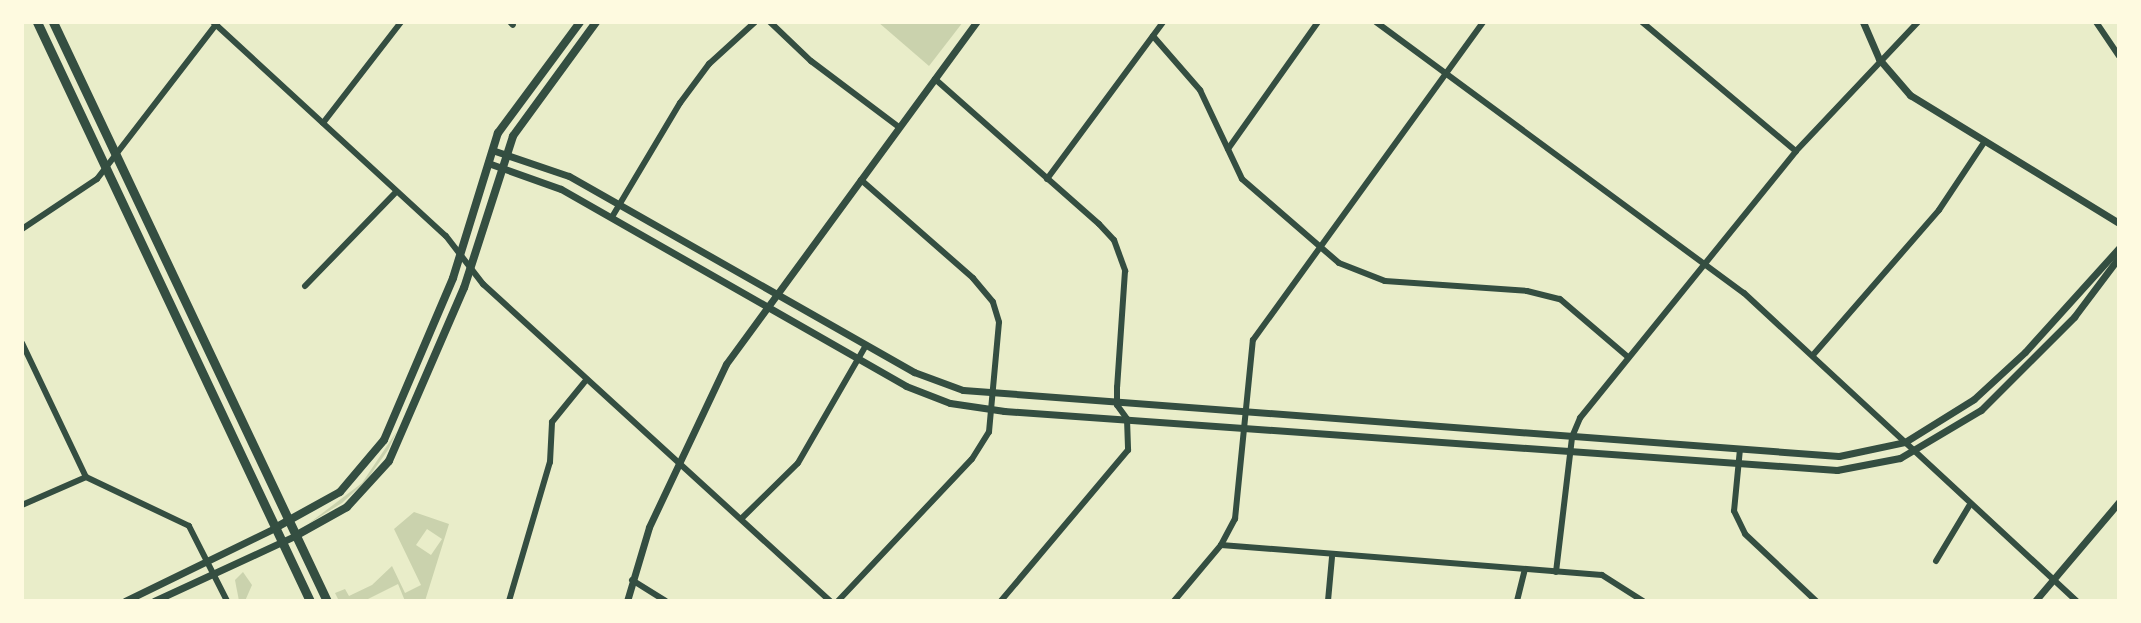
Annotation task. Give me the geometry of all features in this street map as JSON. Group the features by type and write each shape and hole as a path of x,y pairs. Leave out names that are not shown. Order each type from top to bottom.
{"main road":[{"path":"37,22 310,601"},
{"path":"53,22 327,601"},
{"path":"275,528 340,492 384,440 461,253 492,150 508,115 580,22"},
{"path":"297,535 347,507 389,461 470,269 506,154 534,102 596,22"}],"street":[{"path":"323,123 401,22"},
{"path":"612,217 680,103 709,64 755,22"},
{"path":"770,22 811,61 899,127"},
{"path":"627,601 632,580 677,463 726,364 976,22"},
{"path":"1047,179 1163,22"},
{"path":"1228,149 1318,22"},
{"path":"1376,22 1704,265 1813,355 1969,506 2077,601"},
{"path":"1174,601 1221,545 1235,519 1253,340 1483,22"},
{"path":"1642,22 1796,151"},
{"path":"1863,22 1879,59 1910,95 2119,223"},
{"path":"1556,572 1572,437 1580,418 1796,151 1879,59 1918,22"},
{"path":"2096,22 2119,56"},
{"path":"22,229 106,169 215,23 461,253 470,269 587,379 830,601"},
{"path":"1153,36 1200,90 1242,179 1318,247 1355,273 1385,281 1527,291 1560,299 1628,357"},
{"path":"935,79 1099,224 1122,255 1125,271 1117,405 1127,419 1128,450 1122,461 1001,601"},
{"path":"1813,355 1939,210 1985,141"},
{"path":"492,150 553,169 938,383 992,395 1839,456 1905,442 1947,418 2001,376 2119,248"},
{"path":"488,163 547,182 858,359 932,397 990,410 1852,470 1914,451 2010,386 2074,317 2119,257"},
{"path":"838,601 972,459 989,432 999,322 993,302 861,180"},
{"path":"305,286 396,192"},
{"path":"22,343 86,477 189,526 227,601"},
{"path":"742,518 798,463 866,345"},
{"path":"22,368 32,364"},
{"path":"509,601 550,462 552,422 587,379"},
{"path":"1740,449 1734,511 1745,534 1816,601"},
{"path":"22,505 86,477"},
{"path":"2035,601 2119,502"},
{"path":"1936,561 1969,506"},
{"path":"125,601 275,528"},
{"path":"154,601 297,535"},
{"path":"1221,545 1332,557 1602,575 1643,601"},
{"path":"1328,601 1332,557"},
{"path":"1517,601 1525,570"},
{"path":"632,580 665,601"}],"green space":[{"path":"878,22 963,22 929,66"},
{"path":"397,431 366,481 342,503 308,524 362,483"},
{"path":"414,512 449,524 425,601 405,601 398,584 364,601 339,601 335,593 345,589 349,596 372,585 392,566 405,593 421,585 394,529","holes":["427,529 442,539 431,555 416,545"]},
{"path":"243,572 252,585 245,601 239,601 235,580"}]}
